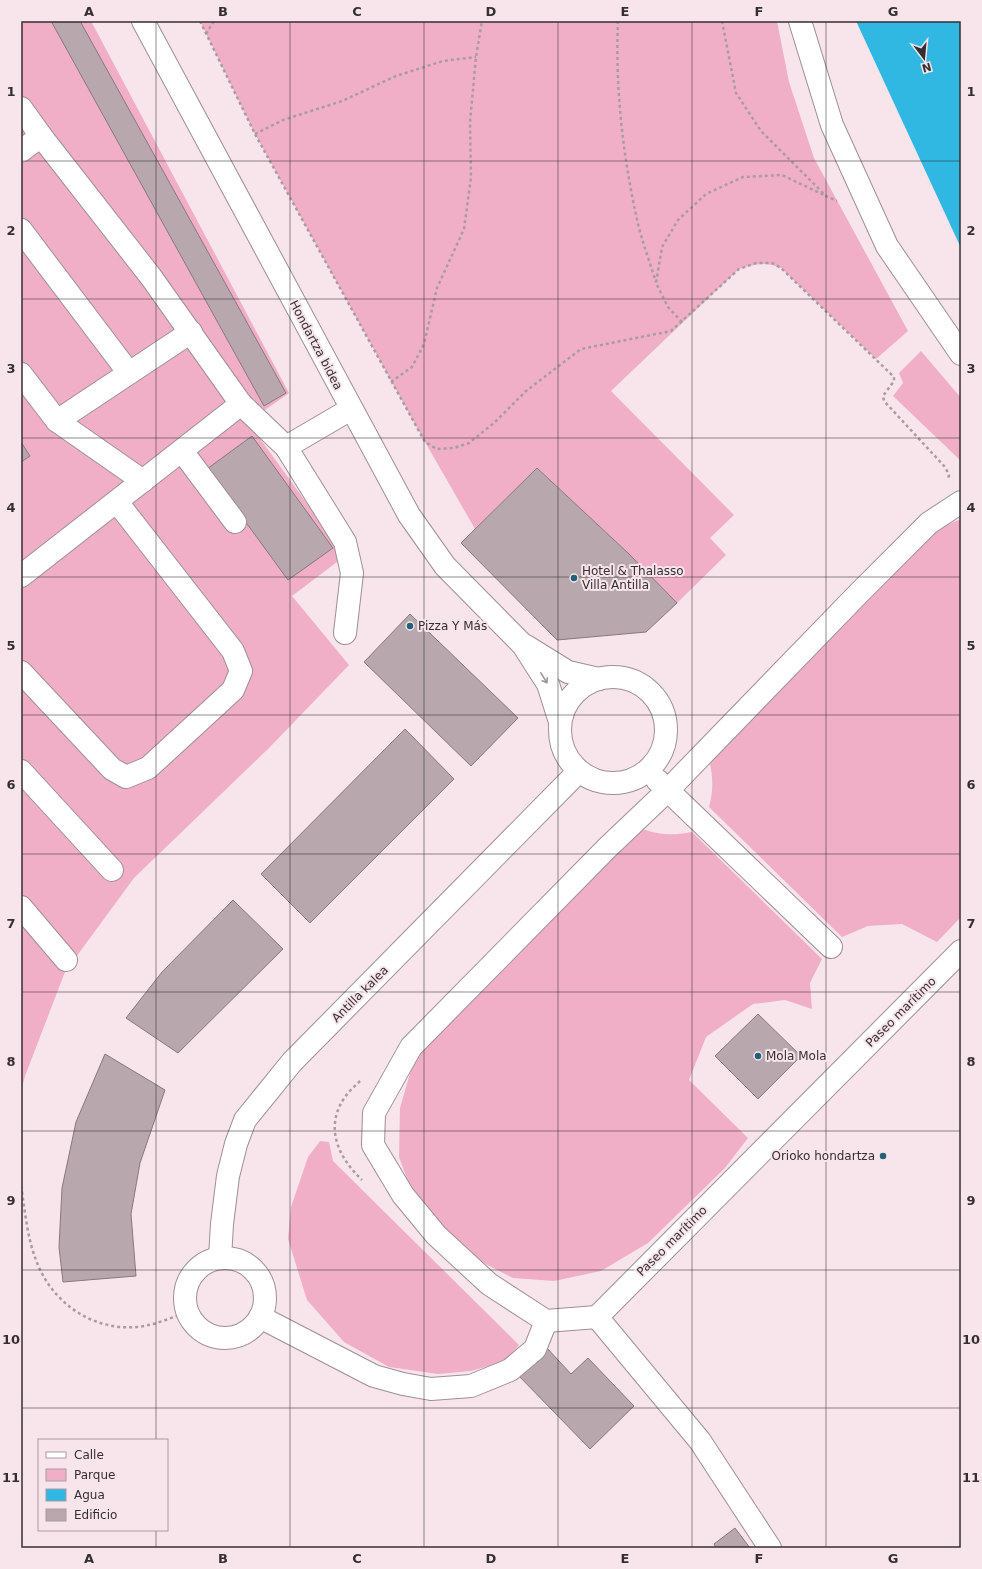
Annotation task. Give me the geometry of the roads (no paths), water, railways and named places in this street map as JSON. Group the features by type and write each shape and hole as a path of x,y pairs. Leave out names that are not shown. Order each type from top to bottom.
{"street":[{"name":"Hondartza bidea","path":"143,21 350,409 409,515 445,566 523,645"},
{"path":"800,21 832,125 887,246 961,354"},
{"path":"21,108 41,136 151,277 241,404 286,447 345,542 352,573 345,633"},
{"path":"21,151 41,136"},
{"path":"21,230 129,373"},
{"path":"57,421 191,332"},
{"path":"21,374 57,421 143,481"},
{"path":"21,576 241,404"},
{"path":"286,447 350,409"},
{"path":"182,451 235,522"},
{"path":"21,672 112,769 126,777 148,768 233,690 241,671 233,651 117,502"},
{"path":"770,1548 700,1441 597,1317 546,1321 489,1284 436,1235 403,1196 373,1145 374,1113 411,1047 602,853 668,790 771,682 929,523 961,502"},
{"path":"523,645 568,672 599,679 618,678 636,682 651,693 661,707 666,723 666,741 659,757 648,770 632,780 613,783 595,780 579,771 567,757 563,746 561,740 560,722 548,684 523,645"},
{"path":"560,722 565,708 573,695 585,685 599,679"},
{"path":"648,770 831,947"},
{"path":"21,771 112,870"},
{"name":"Antilla kalea","path":"220,1258 222,1224 228,1176 236,1144 245,1120 292,1062 579,771"},
{"path":"21,907 66,960"},
{"name":"Paseo marítimo","path":"597,1317 957,956"},
{"path":"220,1258 233,1258 254,1270 261,1280 266,1296 263,1311 257,1323 245,1334 230,1338 218,1338 207,1334 195,1326 187,1312 184,1297 188,1282 196,1270 206,1262 220,1258"},
{"path":"260,1317 374,1376 403,1384 431,1389 471,1386 510,1370 535,1349 546,1321"}],"water":[{"path":"856,21 961,21 961,248"}],"place":[{"name":"Hotel & Thalasso Villa Antilla","path":"574,578"},
{"name":"Pizza Y Más","path":"410,626"},
{"name":"Mola Mola","path":"758,1056"},
{"name":"Orioko hondartza","path":"883,1156"}]}
